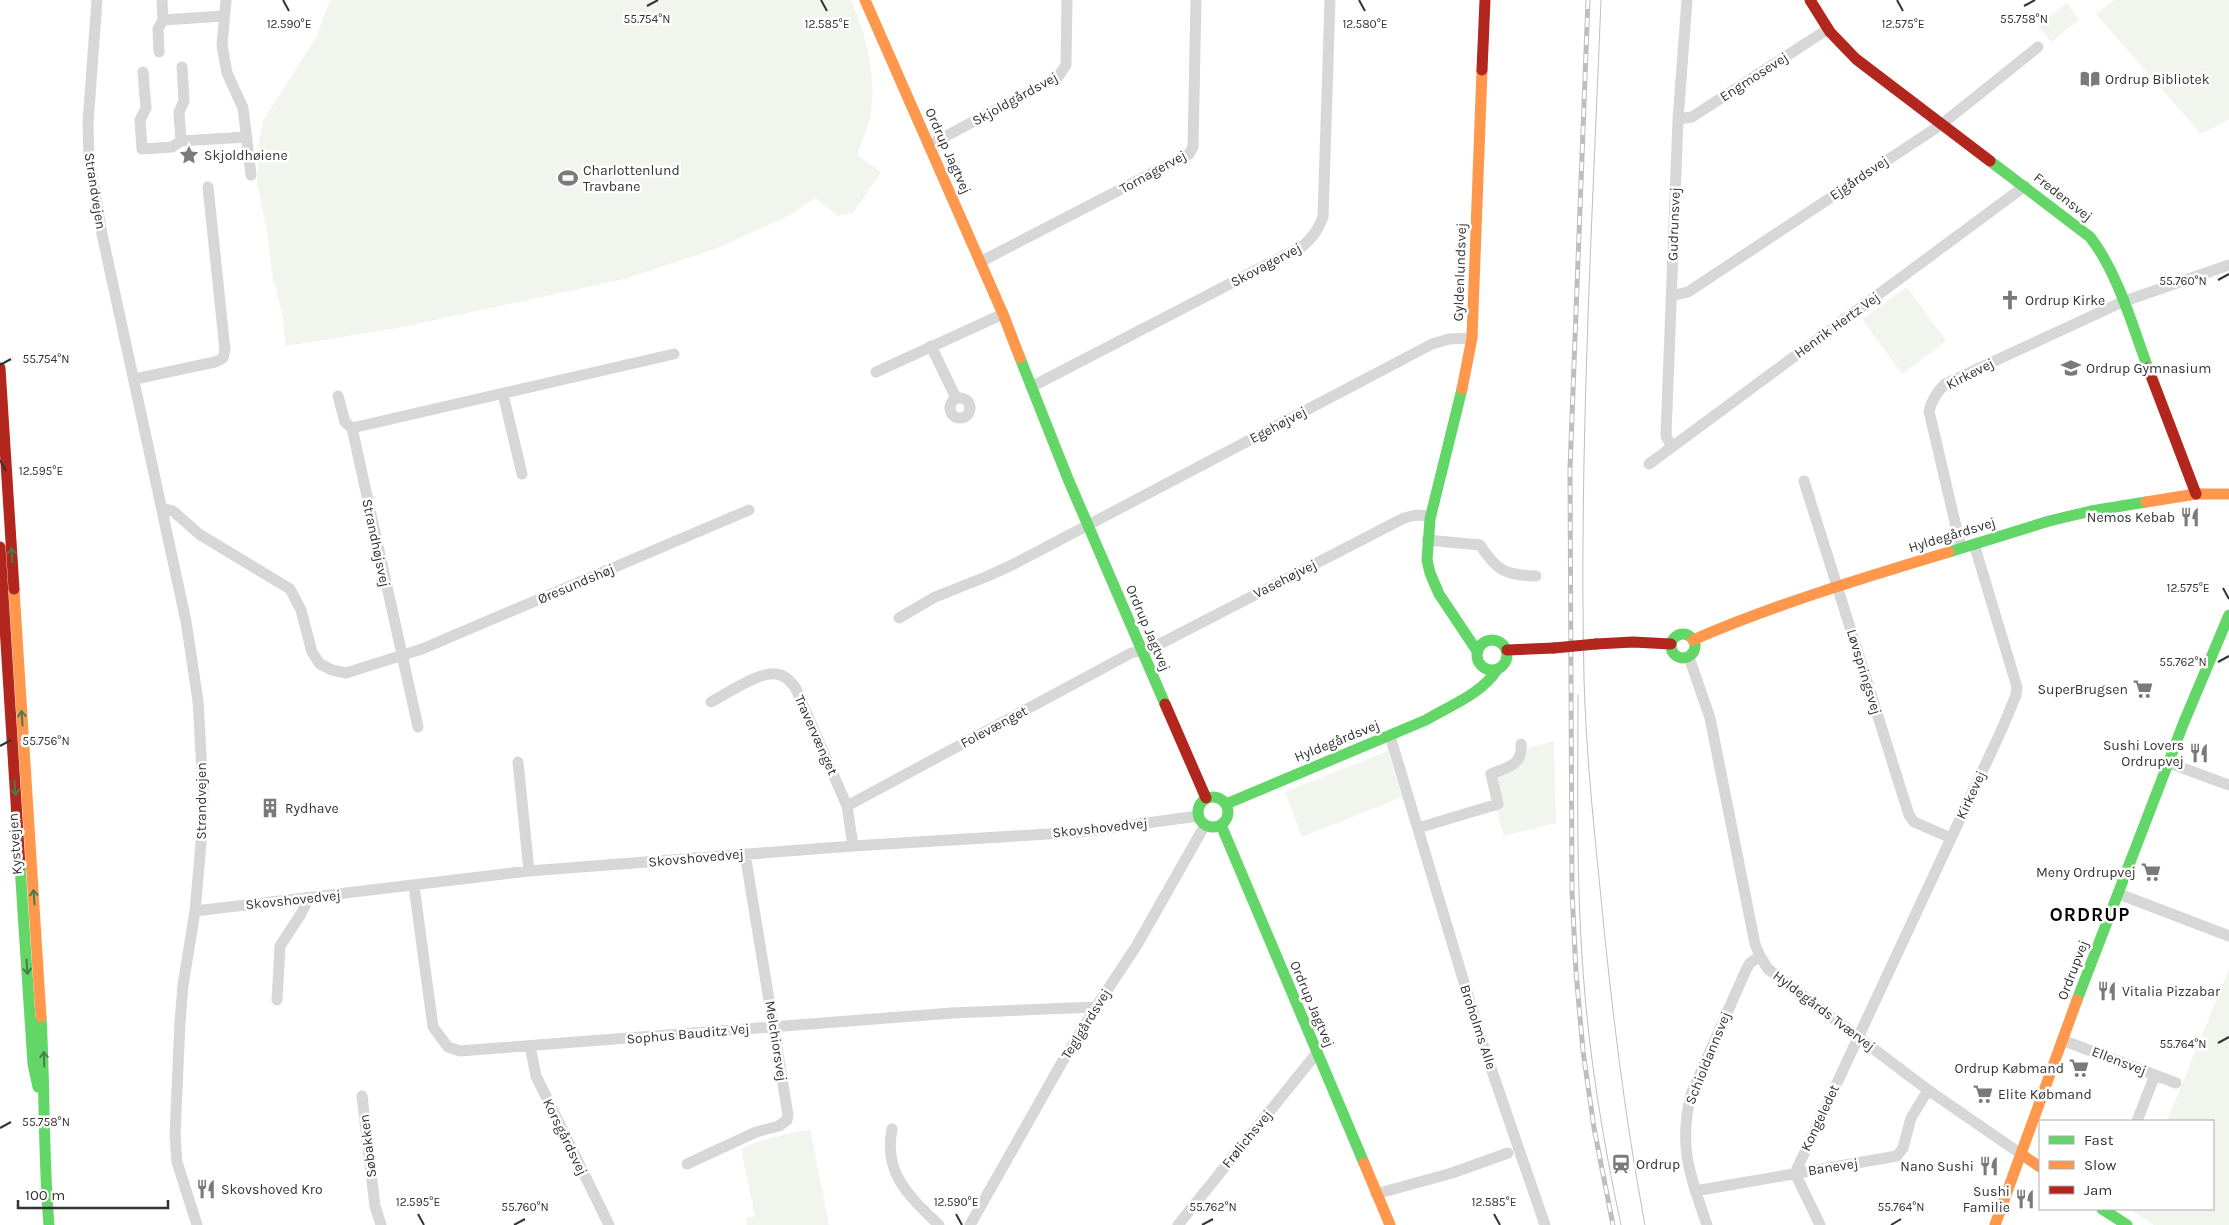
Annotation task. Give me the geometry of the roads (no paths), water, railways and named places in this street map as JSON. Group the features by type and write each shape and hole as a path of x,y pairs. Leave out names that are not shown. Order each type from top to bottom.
{"street":[{"name":"Strandvejen","path":"97,0 88,123 88,152 98,216 186,622 198,701 203,789 202,832 195,911 180,1012 175,1135 177,1162 197,1225"},
{"path":"159,52 158,29 163,20 162,0"},
{"path":"226,0 222,45 227,73 243,108 251,175"},
{"name":"Ordrup Jagtvej","path":"865,0 1003,314 1088,524 1206,798"},
{"name":"Skjoldgårdsvej","path":"928,145 1058,78 1066,65 1067,0"},
{"name":"Tornagervej","path":"980,262 1189,154 1194,146 1196,0"},
{"name":"Skovagervej","path":"1031,387 1303,246 1312,238 1319,228 1322,216 1330,0"},
{"name":"Gyldenlundsvej","path":"1481,646 1461,630 1436,590 1427,556 1431,516 1468,365 1472,338 1485,0"},
{"name":"Gudrunsvej","path":"1672,447 1666,436 1678,120 1687,0"},
{"name":"Fredensvej","path":"1810,0 1828,29 1856,59 2025,186 2090,237 2101,251 2196,494"},
{"path":"163,20 224,16"},
{"name":"Engmosevej","path":"1678,120 1692,117 1828,29"},
{"name":"Ejgårdsvej","path":"1672,296 1688,292 1942,124 2038,47"},
{"path":"181,141 179,112 184,101 182,67"},
{"path":"143,72 146,108 140,120 142,149 172,147 181,141 247,137"},
{"name":"Henrik Hertz Vej","path":"1649,464 2025,186"},
{"path":"134,379 215,362 223,358 225,350 208,187"},
{"name":"Kirkevej","path":"1961,548 1929,411 1931,400 1945,384 2122,302 2229,265"},
{"path":"876,372 1003,314"},
{"name":"Egehøjvej","path":"1088,524 1432,344 1449,339 1472,338"},
{"path":"931,346 956,398"},
{"path":"352,428 674,354"},
{"name":"Kystvejen","path":"0,368 44,1063 45,1177 49,1225"},
{"path":"503,394 522,474"},
{"name":"Strandhøjsvej","path":"338,396 345,422 352,428 401,657"},
{"name":"Løvspringsvej","path":"1804,481 1909,815 1914,822 1951,838"},
{"name":"Hyldegårdsvej","path":"1693,640 1728,624 1837,586 2060,518 2196,494 2229,494"},
{"name":"Øresundshøj","path":"162,508 173,511 199,534 290,589 301,610 312,652 320,664 332,670 346,673 401,657 749,510"},
{"name":"Vasehøjvej","path":"1142,651 1152,648 1404,518 1416,515 1431,516"},
{"path":"899,618 936,597 1002,570 1088,524"},
{"path":"1428,540 1480,545 1492,563 1513,576 1536,576"},
{"name":"Kirkevej","path":"1857,1037 2002,729 2017,689 1974,544"},
{"name":"Kystvejen","path":"0,547 33,1064 43,1108"},
{"name":"Ordrupvej","path":"1995,1225 2062,1040 2229,615"},
{"path":"1678,635 1687,635 1693,640 1694,651 1689,657 1676,656 1671,649 1671,644 1678,635"},
{"path":"1498,641 1507,655 1504,666 1497,670 1490,671 1482,667 1477,660 1481,646 1498,641"},
{"path":"1507,655 1596,644 1649,641 1671,644"},
{"name":"Folevænget","path":"848,806 1131,653 1142,651"},
{"path":"401,657 418,727"},
{"name":"Hyldegårds Tværvej","path":"1689,657 1710,718 1755,944 1768,970 1928,1090 2021,1154"},
{"name":"Hyldegårdsvej","path":"1457,702 1474,683 1482,667"},
{"name":"Hyldegårdsvej","path":"1226,804 1426,720 1457,702 1470,697 1491,680 1497,670"},
{"name":"Travervænget","path":"711,702 759,677 775,673 786,678 796,687 848,806 853,846"},
{"name":"Broholms Alle","path":"1390,736 1481,1039 1545,1225"},
{"path":"1418,828 1498,804 1491,774 1516,764 1522,754 1521,744"},
{"path":"518,762 529,871"},
{"path":"2169,764 2229,785"},
{"path":"1217,797 1226,804 1228,816 1221,825 1212,827 1201,820 1199,805 1206,798 1217,797"},
{"name":"Skovshovedvej","path":"195,911 308,899 529,871 853,846 1081,832 1201,820"},
{"name":"Teglgårdsvej","path":"970,1225 1096,1006 1137,945 1201,820"},
{"name":"Ordrup Jagtvej","path":"1221,825 1316,1054 1390,1225"},
{"name":"Melchiorsvej","path":"687,1164 756,1132 779,1126 787,1120 745,854"},
{"name":"Sophus Bauditz Vej","path":"414,886 433,1027 440,1039 448,1046 460,1051 952,1013 1096,1006"},
{"path":"2119,894 2229,936"},
{"path":"277,1000 280,946 301,914 308,899"},
{"name":"Schioldannsvej","path":"1707,1225 1695,1191 1685,1153 1686,1114 1691,1094 1746,970 1750,963 1760,956"},
{"name":"Kongeledet","path":"1795,1173 1857,1037"},
{"name":"Ellensvej","path":"2062,1040 2176,1083"},
{"name":"Korsgårdsvej","path":"530,1046 536,1076 608,1225"},
{"name":"Frølichsvej","path":"1178,1225 1316,1054"},
{"path":"2137,1120 2155,1075"},
{"name":"Banevej","path":"1695,1191 1896,1156 1903,1148 1911,1118 1928,1090"},
{"name":"Søbakken","path":"362,1096 376,1206 381,1225"},
{"path":"892,1129 890,1143 897,1177 905,1192 939,1225"},
{"path":"1376,1194 1452,1173 1508,1153"},
{"path":"2021,1154 2039,1166"},
{"path":"1795,1173 1820,1225"},
{"path":"2104,1210 2127,1225"}],"tram line":[{"path":"1601,0 1585,424 1583,509 1584,679 1590,784 1609,973 1624,1099 1645,1225"},
{"path":"1578,695 1578,868 1583,971 1589,1035 1598,1098 1608,1162 1621,1225"}],"railway":[{"path":"1588,0 1570,469 1572,891 1576,972 1583,1051 1594,1128 1613,1225"}],"place":[{"name":"Ordrup Bibliotek","path":"2090,79"},
{"name":"Skjoldhøiene","path":"189,155"},
{"name":"Charlottenlund Travbane","path":"568,178"},
{"name":"Ordrup Kirke","path":"2010,300"},
{"name":"Ordrup Gymnasium","path":"2071,368"},
{"name":"Nemos Kebab","path":"2190,517"},
{"name":"SuperBrugsen","path":"2143,689"},
{"name":"Sushi Lovers Ordrupvej","path":"2199,753"},
{"name":"Rydhave","path":"270,808"},
{"name":"Meny Ordrupvej","path":"2151,872"},
{"name":"Vitalia Pizzabar","path":"2107,991"},
{"name":"Ordrup Købmand","path":"2079,1068"},
{"name":"Elite Købmand","path":"1983,1094"},
{"name":"Ordrup","path":"1621,1164"},
{"name":"Nano Sushi","path":"1989,1166"},
{"name":"Skovshoved Kro","path":"206,1189"},
{"name":"Sushi Familie","path":"2025,1199"}],"district":[{"name":"ORDRUP","path":"2090,915"}]}
